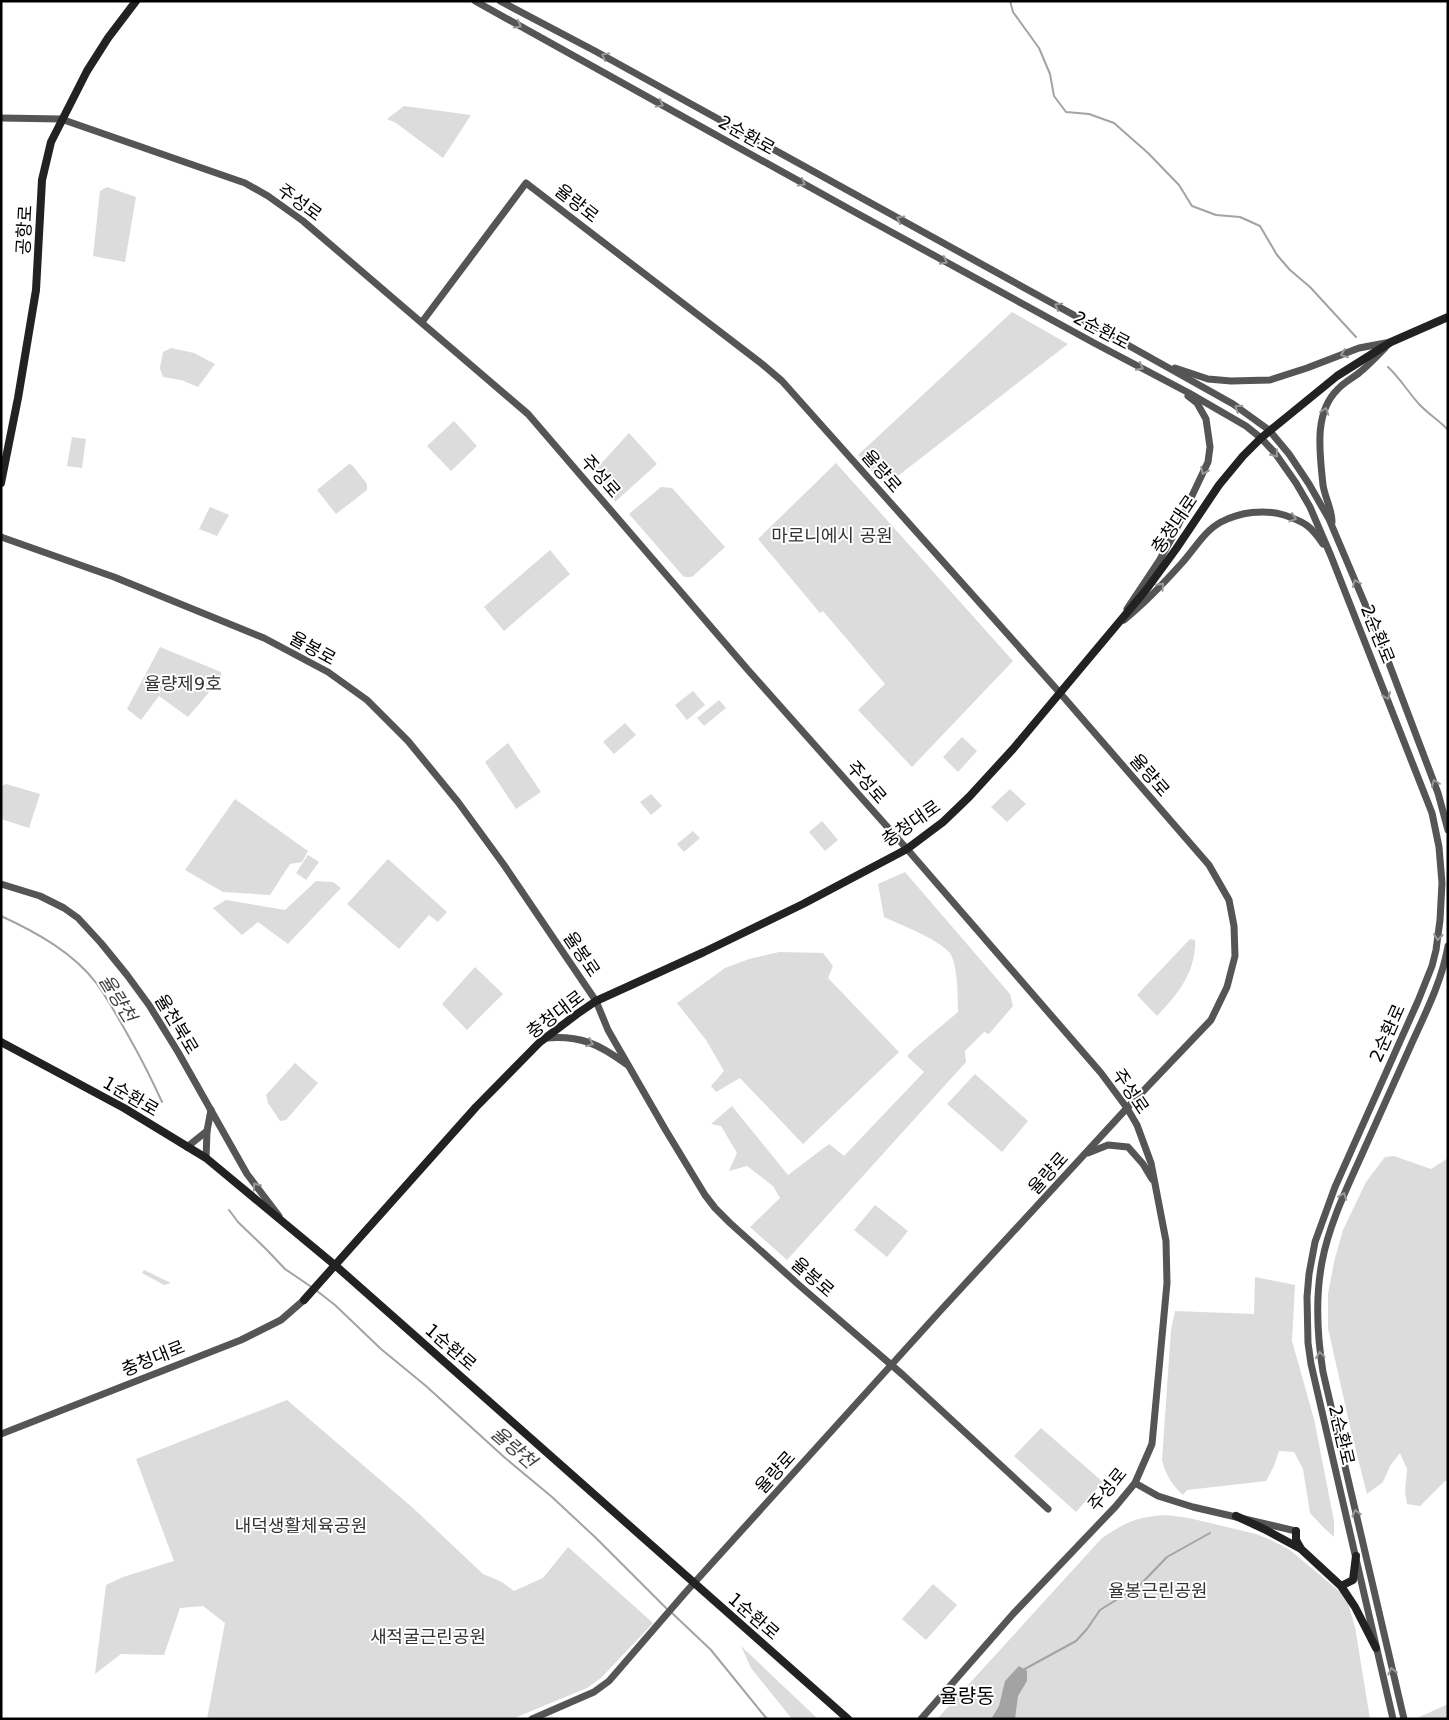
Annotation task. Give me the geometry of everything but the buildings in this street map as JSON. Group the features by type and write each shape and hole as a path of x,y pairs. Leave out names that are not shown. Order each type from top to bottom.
{"main road":[{"name":"공항로","path":"1,483 18,398 36,290 42,180 51,142 87,71 108,38 136,1"},
{"name":"충청대로","path":"306,1298 476,1107 546,1038 596,1001 803,904 907,849 943,822 969,797 1060,693 1146,590 1219,485 1243,456 1269,430 1337,376 1391,342 1448,317"},
{"name":"1순환로","path":"1,1042 124,1108 206,1158 336,1266 848,1719"},
{"path":"1236,1516 1264,1528 1301,1549 1341,1586 1359,1613 1376,1648"},
{"path":"1296,1531 1296,1540 1301,1549"},
{"path":"1341,1586 1353,1580 1356,1556"}],"street":[{"name":"2순환로","path":"475,1 851,210 1174,384 1246,426 1276,454 1310,506 1432,813 1439,847 1442,883 1437,943 1432,966 1334,1187 1315,1242 1309,1274 1308,1335 1311,1364 1393,1719"},
{"name":"2순환로","path":"500,1 690,103 1233,404 1269,430 1289,454 1309,484 1332,528 1379,637 1435,784 1448,830"},
{"name":"주성로","path":"1,118 61,119 245,183 268,196 303,221 528,414 748,670 907,849 1101,1073 1137,1125 1148,1155 1156,1186 1166,1241 1167,1283 1152,1444 1135,1483 1116,1506 1013,1614 922,1719"},
{"name":"율량로","path":"422,322 526,183 782,381 1060,693 1209,865 1228,900 1234,926 1233,964 1227,987 1211,1020 1127,1108 892,1365 685,1593 608,1681 594,1692 532,1719"},
{"path":"1154,360 1208,379 1230,381 1270,380 1360,348 1391,342"},
{"path":"1332,528 1332,515 1324,492 1319,440 1323,416 1329,399 1338,388 1362,371 1391,342"},
{"path":"1112,630 1164,552 1208,462 1210,447 1206,419 1197,403 1174,384"},
{"path":"1112,630 1148,600 1206,533 1220,522 1247,513 1272,511 1301,521 1313,529 1333,561"},
{"name":"율봉로","path":"1,537 114,577 236,626 291,651 328,672 356,691 408,741 458,802 504,865 596,1001 608,1030 670,1138 715,1208 730,1224 892,1365 1048,1509"},
{"name":"율천북로","path":"1,884 40,896 64,908 78,918 128,974 178,1052 248,1174 285,1225"},
{"name":"2순환로","path":"1404,1719 1323,1372 1317,1304 1325,1248 1344,1193 1428,1008 1448,946"},
{"path":"546,1038 564,1036 581,1039 614,1055 629,1066"},
{"path":"206,1158 207,1130 211,1110"},
{"path":"187,1147 207,1130"},
{"path":"1085,1154 1108,1145 1128,1147 1143,1164 1156,1186"},
{"name":"충청대로","path":"1,1434 241,1340 281,1320 306,1298"},
{"path":"1135,1483 1158,1496 1194,1507 1296,1531"}],"green space":[{"path":"404,106 471,115 443,158 396,123 387,119"},
{"path":"107,187 136,197 125,262 93,256 100,191"},
{"path":"1012,312 1068,344 885,486 858,455"},
{"path":"171,348 194,353 215,364 198,387 181,380 163,377 160,368 163,352"},
{"path":"454,421 477,446 451,471 427,446"},
{"path":"629,433 657,464 615,502 597,468"},
{"path":"72,437 86,439 82,468 67,466"},
{"name":"마로니에시 공원","path":"836,463 1013,661 912,767 858,710 885,684 823,611 820,613 758,539"},
{"path":"349,464 352,465 367,484 367,490 336,514 317,490"},
{"path":"661,487 672,488 725,547 692,577 684,577 629,514"},
{"path":"210,507 229,515 217,536 199,529"},
{"path":"550,550 570,574 504,631 484,607"},
{"name":"율량제9호","path":"160,647 221,672 222,677 188,717 159,696 141,720 127,709"},
{"path":"693,691 705,705 687,720 675,705"},
{"path":"719,700 726,708 704,726 697,718"},
{"path":"625,723 636,735 614,754 603,742"},
{"path":"962,737 977,751 958,772 943,757"},
{"path":"508,743 541,792 516,809 485,762"},
{"path":"6,784 40,794 29,828 1,819 1,786"},
{"path":"1010,789 1026,804 1007,822 991,807"},
{"path":"651,794 662,806 651,815 640,802"},
{"path":"235,799 308,851 302,862 290,864 270,895 223,892 185,870"},
{"path":"822,821 838,840 825,851 809,832"},
{"path":"693,831 700,838 684,852 677,844"},
{"path":"308,855 319,862 306,880 296,873"},
{"path":"388,859 447,912 438,922 429,915 399,949 347,904"},
{"path":"905,872 1010,994 1013,1006 989,1034 984,1032 965,1051 966,1062 787,1260 750,1227 780,1198 773,1186 747,1166 729,1171 737,1153 721,1126 711,1124 732,1106 788,1175 829,1144 844,1156 924,1072 907,1056 958,1012 957,981 954,964 949,952 927,937 884,917 878,884"},
{"path":"316,881 333,882 341,888 288,944 258,922 242,935 213,908 226,900 285,910"},
{"path":"1190,939 1195,940 1195,952 1189,972 1179,991 1157,1016 1137,995"},
{"path":"779,952 823,953 833,966 828,978 899,1052 803,1144 740,1078 716,1092 711,1086 724,1071 706,1040 677,1003 725,968 749,959"},
{"path":"475,967 503,994 467,1030 442,1004"},
{"path":"295,1063 318,1083 286,1120 280,1121 268,1103 266,1095"},
{"path":"975,1074 1028,1121 1002,1152 947,1104"},
{"path":"1394,1156 1431,1169 1448,1158 1448,1481 1445,1481 1420,1506 1407,1504 1405,1492 1407,1469 1400,1453 1390,1466 1383,1482 1367,1494 1328,1328 1328,1294 1343,1230 1366,1182 1385,1157"},
{"path":"875,1205 908,1231 887,1257 854,1230"},
{"path":"144,1270 171,1283 164,1285 142,1273"},
{"path":"1255,1277 1295,1285 1292,1341 1314,1419 1334,1521 1334,1537 1310,1513 1303,1469 1294,1452 1279,1451 1266,1481 1187,1490 1183,1495 1167,1475 1162,1460 1171,1330 1175,1311 1254,1314"},
{"name":"새적굴근린공원","path":"287,1400 413,1508 483,1574 502,1582 514,1591 543,1578 568,1547 653,1623 601,1678 587,1688 512,1719 207,1719 225,1623 203,1606 180,1608 164,1655 121,1654 95,1674 106,1585 123,1577 174,1561 136,1459"},
{"path":"1041,1428 1103,1482 1076,1512 1014,1456"},
{"name":"율봉근린공원","path":"1166,1515 1189,1518 1256,1534 1271,1540 1290,1550 1346,1597 1355,1627 1370,1719 937,1719 1102,1538 1133,1521"},
{"path":"933,1584 957,1605 926,1640 902,1619"},
{"path":"741,1646 818,1719 792,1719 751,1668"},
{"path":"1448,1704 1448,1719 1417,1719 1417,1718"}],"shaded area":[{"path":"1019,1666 1027,1671 1027,1681 1018,1696 1015,1719 991,1719 999,1706 1005,1681"}],"waterway":[{"path":"1010,1 1013,12 1039,48 1050,74 1054,96 1066,112 1089,114 1114,123 1148,153 1179,185 1192,206 1216,215 1240,217 1260,226 1277,255 1290,270 1310,287 1356,337"},
{"path":"1388,367 1419,404 1448,430"},
{"name":"율량천","path":"1,916 54,944 88,973 118,1017 162,1102"},
{"name":"율량천","path":"229,1210 238,1222 285,1269 313,1288"},
{"name":"율량천","path":"317,1291 504,1457 552,1497 668,1610"},
{"path":"1023,1670 1076,1641 1100,1610 1140,1585 1167,1557 1210,1533"},
{"name":"율량천","path":"672,1613 711,1650 767,1719"}],"district":[{"name":"율량동","path":"967,1696"}],"park label":[{"name":"내덕생활체육공원","path":"301,1525"}]}
